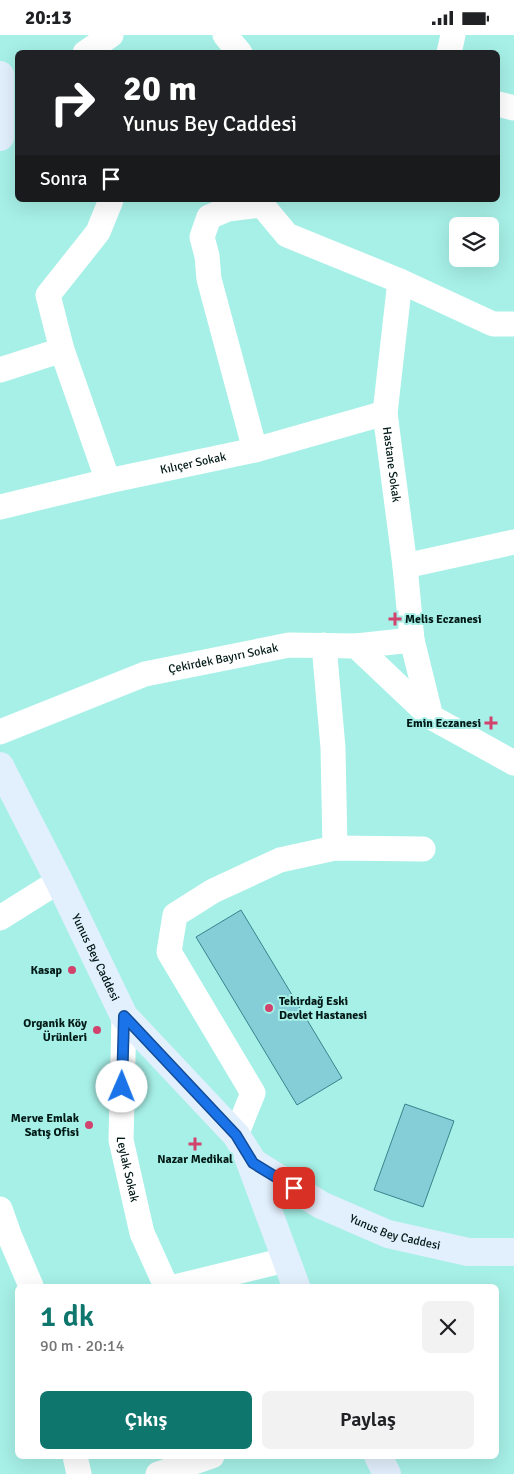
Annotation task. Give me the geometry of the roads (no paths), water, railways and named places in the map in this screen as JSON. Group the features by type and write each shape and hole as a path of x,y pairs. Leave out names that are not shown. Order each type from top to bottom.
{"street":[{"path":"90,50 110,35"},
{"path":"225,35 238,50"},
{"path":"450,50 453,35"},
{"path":"0,137 6,79"},
{"path":"500,104 514,108"},
{"path":"108,481 62,350 48,295 98,232 110,202"},
{"path":"256,450 209,279 207,256 202,237 209,217 228,209 262,202 287,235 400,281 494,324 514,324"},
{"name":"Hastane Sokak","path":"400,281 385,413 412,640 431,717"},
{"path":"0,369 62,350"},
{"name":"Kılıçer Sokak","path":"0,507 108,481 256,450 385,413"},
{"path":"404,566 514,542"},
{"name":"Çekirdek Bayırı Sokak","path":"0,732 146,674 289,645 356,646 412,640"},
{"path":"324,645 333,748 335,848"},
{"path":"356,646 431,717 514,763"},
{"name":"Yunus Bey Caddesi","path":"0,766 59,881 124,1016 240,1143 253,1163 321,1205 388,1234 468,1252 514,1253"},
{"path":"295,1284 240,1143 253,1093 169,952 175,915 213,891 280,860 335,848 423,849"},
{"path":"0,918 59,881"},
{"name":"Leylak Sokak","path":"124,1016 121,1140 142,1233 165,1284"},
{"path":"0,1209 30,1284"},
{"path":"187,1284 285,1260"},
{"path":"76,1459 79,1474"},
{"path":"158,1474 204,1459"},
{"path":"214,1459 218,1474"},
{"path":"380,1459 387,1474"}],"place":[{"name":"Melis Eczanesi","path":"395,619"},
{"name":"Emin Eczanesi","path":"491,723"},
{"name":"Kasap","path":"72,970"},
{"name":"Tekirdağ Eski Devlet Hastanesi","path":"269,1008"},
{"name":"Organik Köy Ürünleri","path":"97,1030"},
{"name":"Merve Emlak Satış Ofisi","path":"89,1125"},
{"name":"Nazar Medikal","path":"195,1144"}]}
